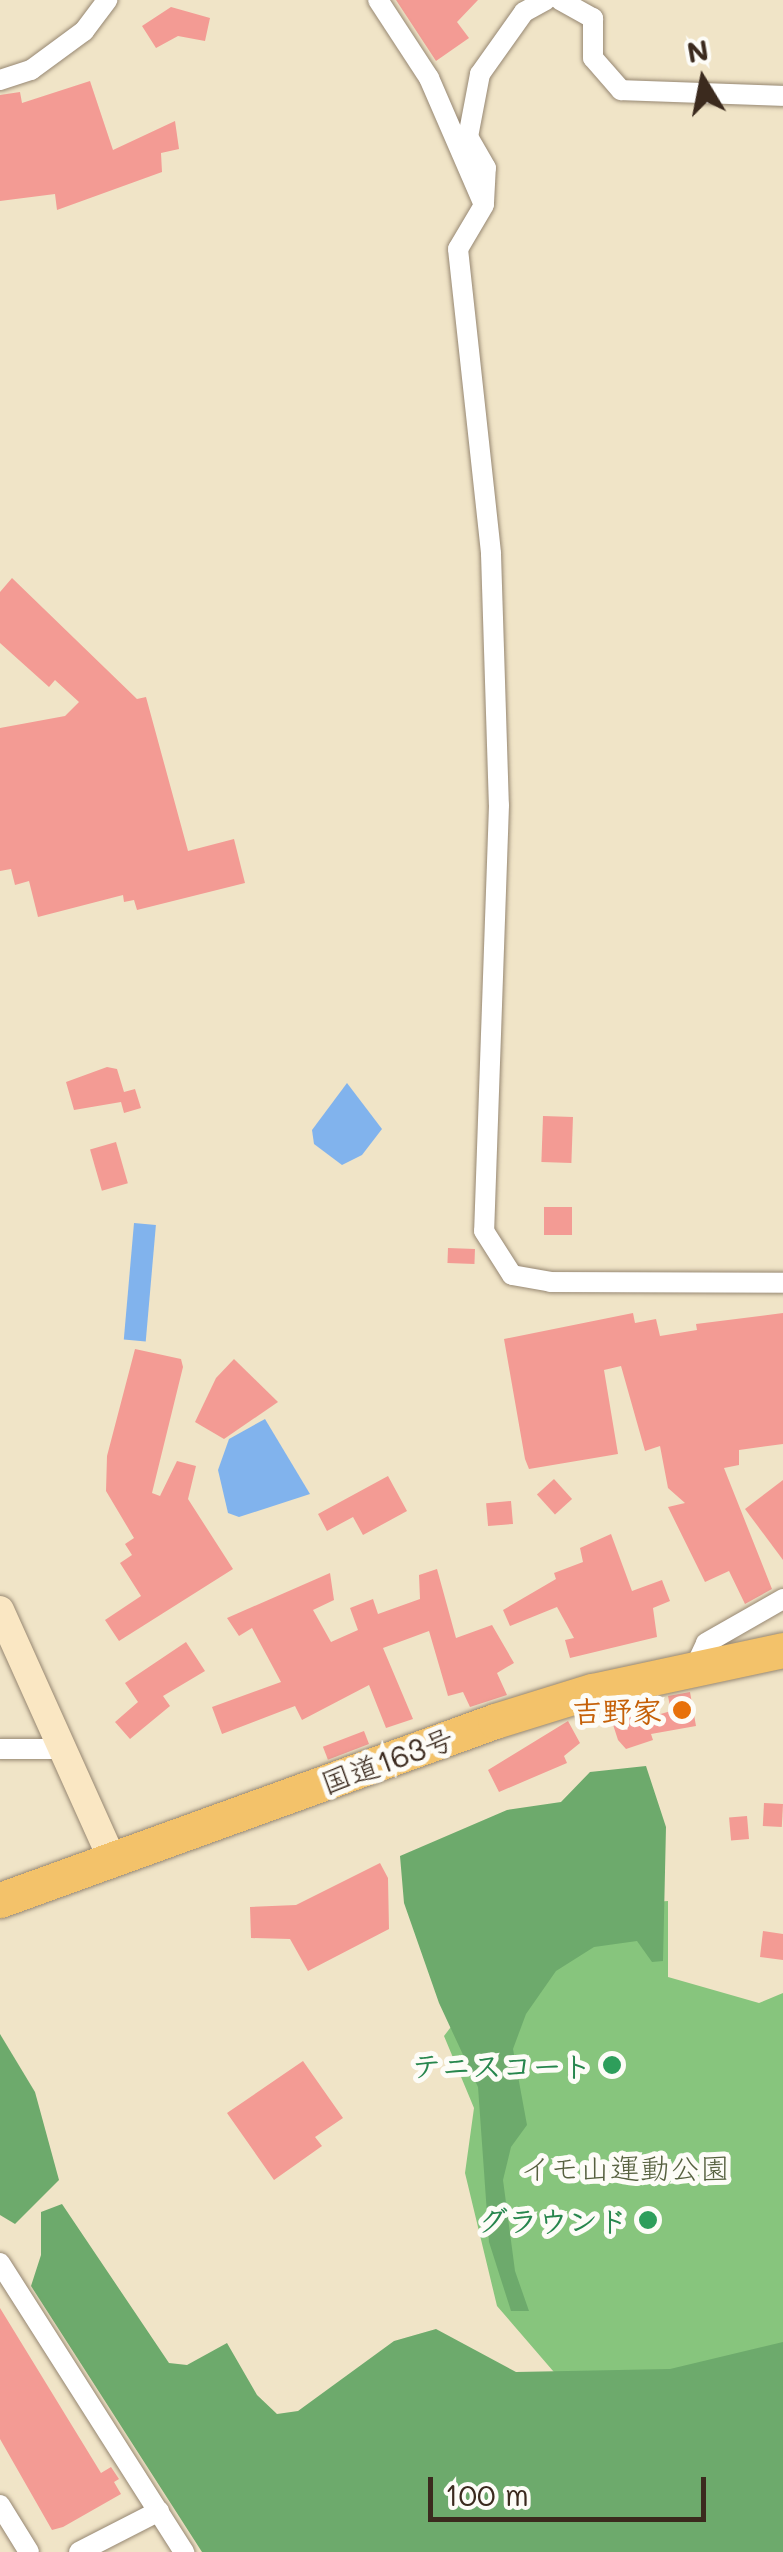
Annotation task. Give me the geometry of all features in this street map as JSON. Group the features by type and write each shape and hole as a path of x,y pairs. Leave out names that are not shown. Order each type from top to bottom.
{"highway":[{"name":"国道163号","path":"0,1900 495,1721 696,1667 783,1650"}],"street":[{"path":"0,80 31,70 84,31 107,0"},
{"path":"378,0 428,78 484,205"},
{"path":"546,0 524,12 480,74 468,137 486,168 484,205 458,249 491,554 500,804 484,1231 512,1275 550,1282 783,1283"},
{"path":"560,0 594,18 592,58 621,90 783,96"},
{"path":"696,1667 706,1643 783,1598"},
{"path":"0,1610 59,1749 114,1861"},
{"path":"0,1749 59,1749"},
{"path":"0,2263 184,2552"},
{"path":"0,2505 29,2552"},
{"path":"79,2552 158,2511"}],"green space":[{"path":"646,1766 666,1827 663,1961 652,1962 637,1941 594,1947 556,1971 526,2014 513,2049 527,2125 511,2147 503,2180 515,2271 529,2311 511,2311 489,2242 478,2087 439,2003 404,1903 400,1856 507,1810 561,1802 590,1772"},
{"name":"イモ山運動公園","path":"668,1901 668,1977 759,2003 783,1993 783,2552 678,2516 497,2306 465,2173 474,2108 444,2036 540,1910"},
{"path":"0,2034 35,2092 59,2180 15,2224 0,2215"},
{"path":"62,2204 169,2363 187,2365 227,2343 257,2395 277,2414 298,2411 394,2341 436,2329 516,2372 670,2369 783,2342 783,2552 202,2552 31,2286 41,2255 41,2212"}],"water":[{"path":"347,1083 382,1129 362,1155 342,1165 314,1144 312,1130"},
{"path":"134,1223 156,1225 146,1341 124,1340"},
{"path":"265,1419 310,1494 239,1517 228,1513 218,1470 229,1439"}],"building":[{"path":"396,0 478,0 457,22 469,38 436,61"},
{"path":"171,7 210,18 205,41 178,36 156,48 142,26"},
{"path":"90,81 113,150 175,121 179,149 161,153 162,172 57,210 55,194 0,201 0,95 20,92 22,103"},
{"path":"12,578 137,699 146,697 188,851 234,839 245,883 137,910 134,900 124,902 123,895 38,917 29,881 15,885 11,869 0,871 0,728 65,716 79,702 55,680 49,687 0,643 0,592"},
{"path":"107,1067 117,1069 124,1092 135,1089 141,1108 124,1113 121,1102 74,1110 66,1082"},
{"path":"543,1116 573,1117 571,1163 541,1162"},
{"path":"116,1142 128,1183 102,1191 90,1149"},
{"path":"544,1207 572,1207 572,1235 544,1235"},
{"path":"448,1248 475,1249 474,1264 447,1263"},
{"path":"633,1313 635,1323 656,1319 660,1336 697,1330 696,1324 783,1313 783,1444 739,1450 739,1465 724,1468 772,1589 745,1604 729,1571 705,1582 668,1507 685,1503 668,1488 660,1446 645,1451 621,1366 604,1370 618,1454 529,1469 525,1459 504,1339"},
{"path":"135,1349 181,1359 183,1367 152,1493 160,1496 177,1461 196,1466 188,1499 233,1569 119,1641 105,1620 141,1596 120,1563 132,1555 125,1544 134,1538 106,1491 107,1456"},
{"path":"234,1359 278,1402 224,1439 195,1422 216,1378"},
{"path":"388,1476 407,1511 363,1535 353,1517 327,1531 318,1514"},
{"path":"554,1479 572,1499 555,1514 537,1494"},
{"path":"783,1480 783,1560 745,1509"},
{"path":"511,1501 513,1524 488,1526 486,1503"},
{"path":"611,1534 632,1591 662,1580 670,1601 653,1608 657,1637 570,1658 565,1640 574,1638 557,1607 510,1626 503,1610 556,1579 554,1573 583,1562 580,1548"},
{"path":"437,1569 456,1638 492,1625 514,1663 497,1673 507,1695 470,1707 463,1692 448,1696 429,1631 383,1648 413,1719 386,1728 369,1685 302,1720 295,1706 222,1734 212,1707 281,1682 252,1628 239,1636 227,1618 330,1573 334,1600 313,1610 331,1642 358,1630 350,1608 373,1599 378,1614 420,1599 419,1575"},
{"path":"186,1642 205,1671 163,1696 170,1706 130,1739 115,1722 138,1702 125,1683"},
{"path":"690,1692 696,1726 651,1734 653,1740 626,1749 618,1740 608,1709 634,1704 643,1719 671,1711 668,1696"},
{"path":"568,1721 580,1743 564,1756 567,1763 499,1792 488,1770"},
{"path":"364,1731 369,1744 328,1760 323,1747"},
{"path":"764,1803 783,1804 782,1827 763,1826"},
{"path":"747,1816 749,1839 731,1840 729,1818"},
{"path":"380,1863 388,1878 389,1929 308,1971 290,1939 251,1938 250,1907 296,1905"},
{"path":"763,1931 783,1934 783,1960 760,1957"},
{"path":"303,2061 343,2118 315,2137 322,2146 274,2180 227,2113"},
{"path":"0,2308 101,2473 111,2467 119,2479 114,2482 121,2494 52,2530 0,2439"}],"place":[{"name":"吉野家","path":"682,1710"},
{"name":"テニスコート","path":"612,2065"},
{"name":"グラウンド","path":"648,2220"}]}
